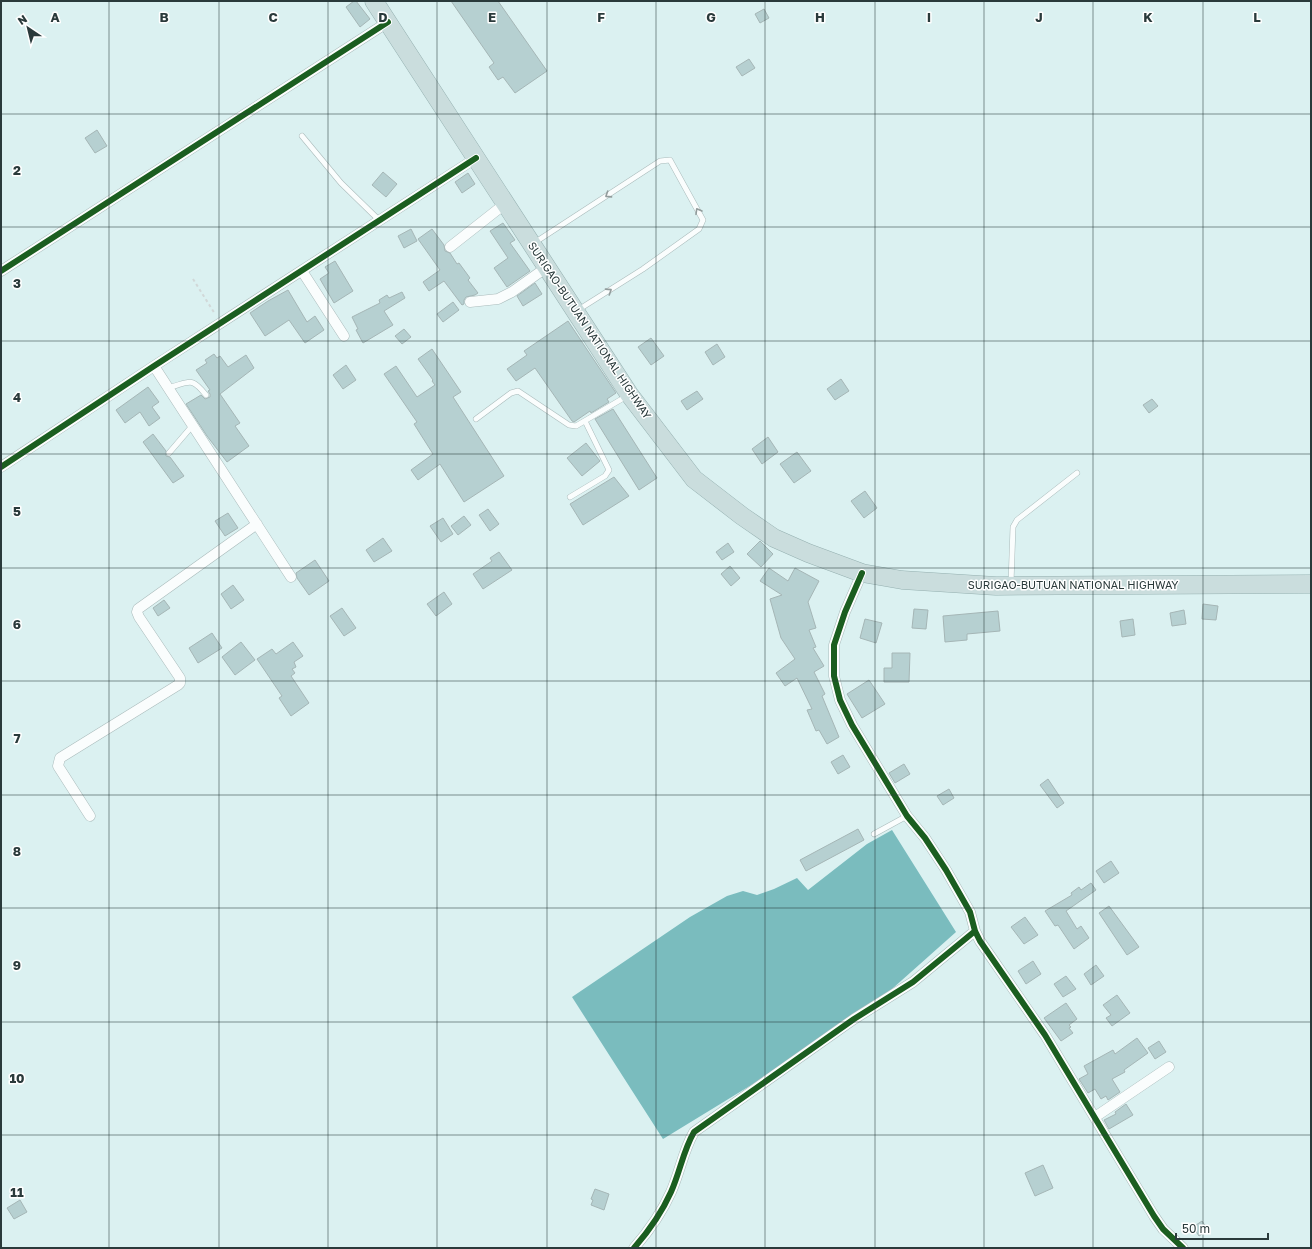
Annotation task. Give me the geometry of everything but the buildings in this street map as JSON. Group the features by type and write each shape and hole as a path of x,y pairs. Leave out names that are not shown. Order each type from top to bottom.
{"highway":[{"name":"SURIGAO-BUTUAN NATIONAL HIGHWAY","path":"374,1 629,394 694,479 742,516 774,538 862,574 902,580 1011,586 1311,584"}],"street":[{"path":"1,271 388,22"},
{"path":"1,467 220,323 476,158"},
{"path":"450,247 506,203"},
{"path":"470,302 498,299 512,292 547,267"},
{"path":"302,271 344,336"},
{"path":"154,366 291,577"},
{"path":"90,816 58,766 60,758 180,683 180,678 139,617 137,612 138,609 257,524"},
{"path":"862,574 845,612 834,646 834,676 840,700 852,725 907,816 925,838 946,870 970,912 975,931 980,941 1045,1035 1154,1216 1163,1229 1183,1248"},
{"path":"634,1248 646,1234 671,1193 687,1144 694,1132 854,1019 912,982 975,931"},
{"path":"1095,1117 1170,1067"}],"lane":[{"path":"302,136 341,184 380,221"},
{"path":"532,244 660,161 670,160 703,220 699,229 643,269 576,312"},
{"path":"168,388 194,382 206,395"},
{"path":"476,419 511,393 518,391 569,425 576,426 629,394"},
{"path":"570,497 605,476 609,470 585,421"},
{"path":"169,453 193,425"},
{"path":"1011,586 1013,527 1017,520 1077,473"},
{"path":"874,834 907,816"}],"path":[{"path":"193,279 220,323"}],"water":[{"path":"892,830 956,932 856,1021 663,1139 572,997 690,917 727,896 743,891 757,895 797,878 808,890 867,844"}],"cycle path":[{"path":"1,271 388,22"},
{"path":"1,467 154,366 476,158"},
{"path":"862,573 845,612 834,645 834,676 840,700 852,725 907,816 925,838 946,870 970,912 975,931 980,941 1045,1035 1154,1216 1163,1229 1183,1248"},
{"path":"634,1248 654,1222 663,1207 674,1184 694,1132 854,1019 913,982 975,931"}]}
